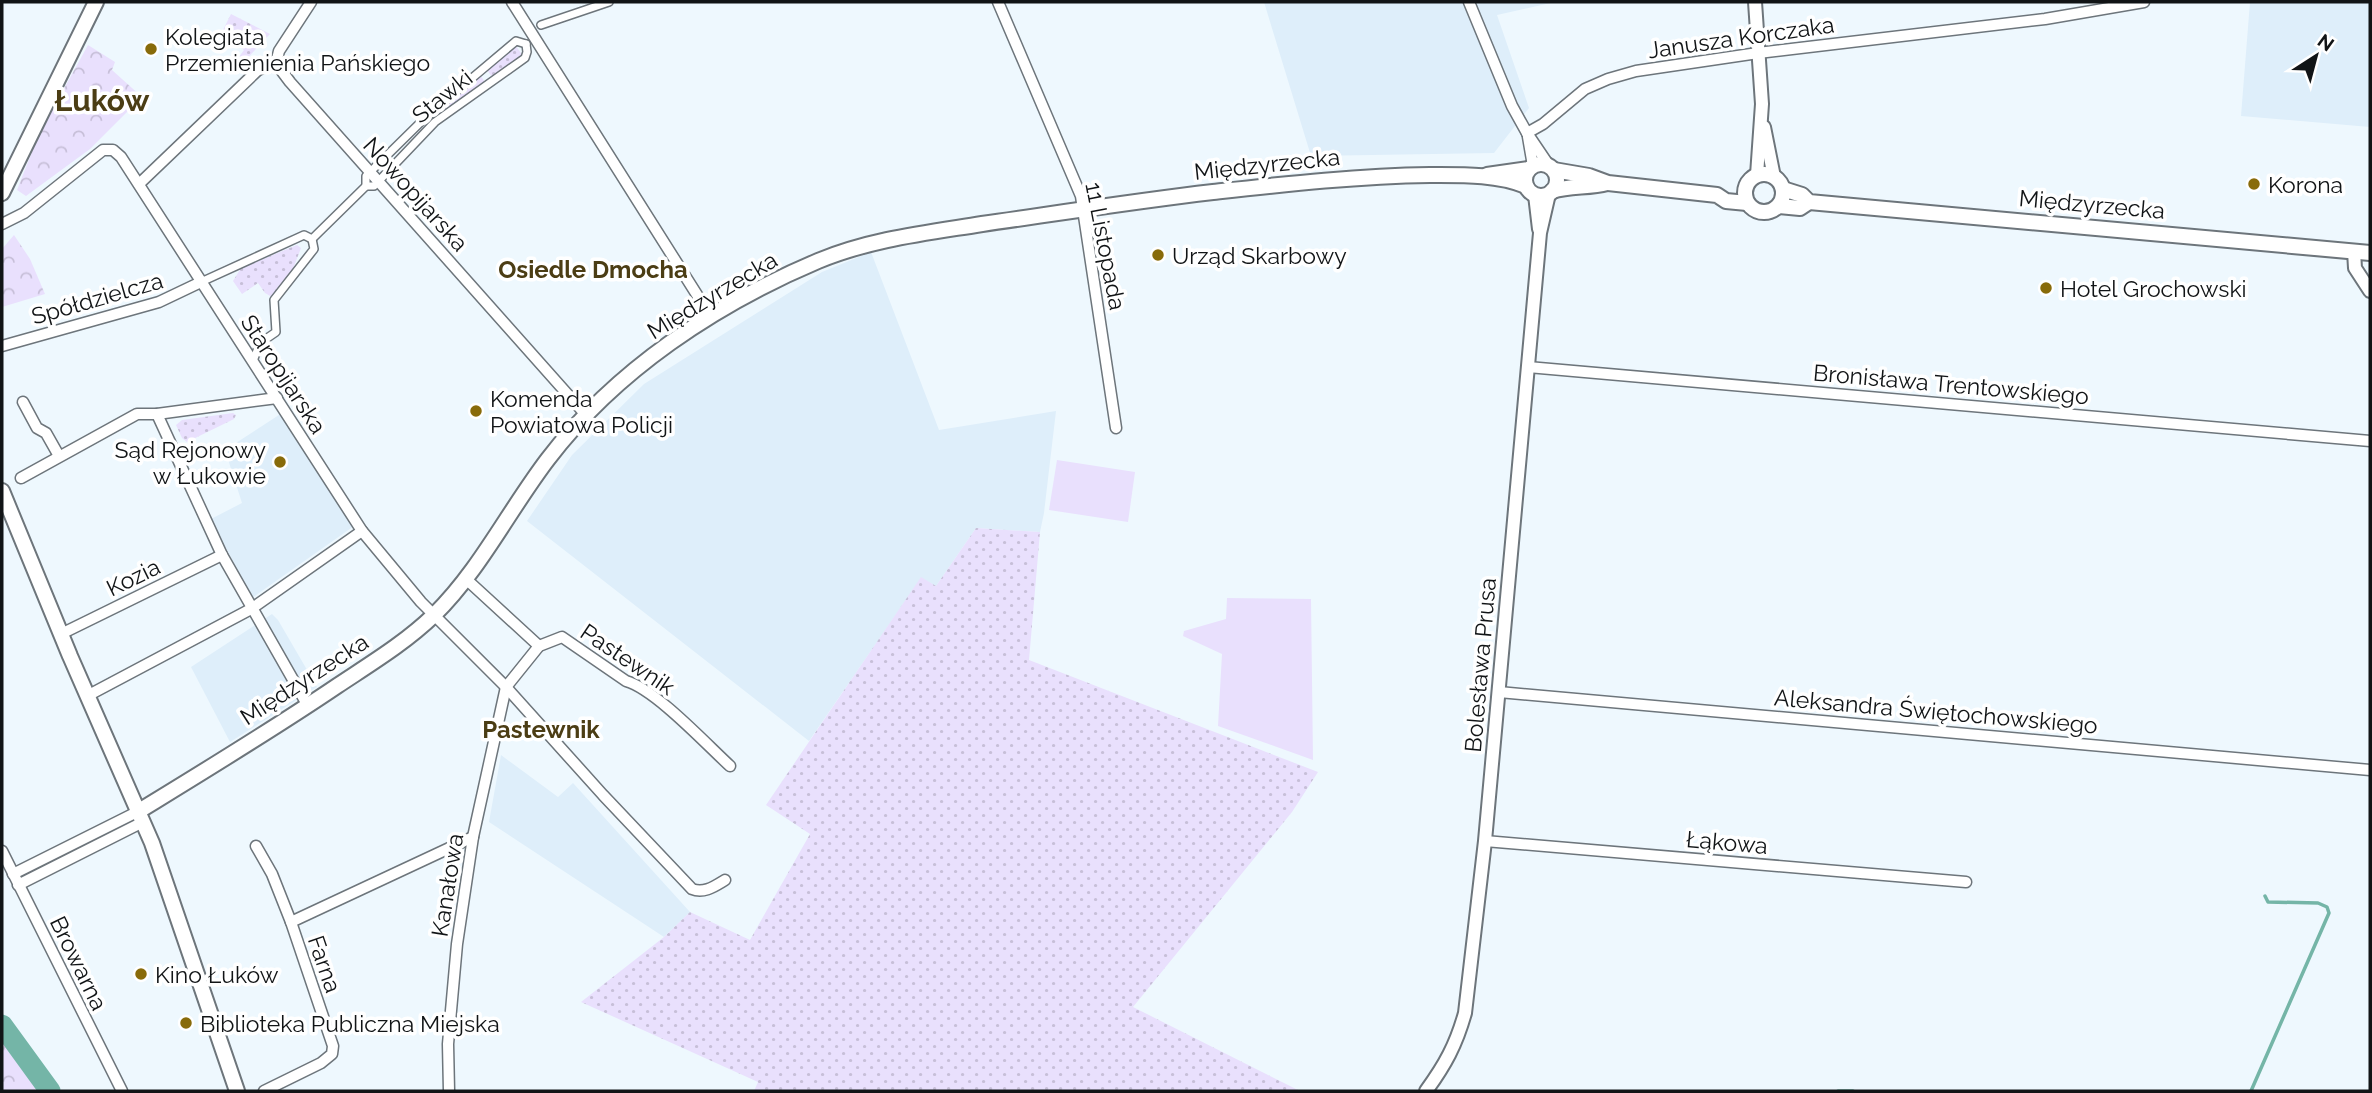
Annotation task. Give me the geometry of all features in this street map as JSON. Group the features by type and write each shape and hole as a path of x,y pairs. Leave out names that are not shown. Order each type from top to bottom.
{"main road":[{"path":"2,194 96,2"},
{"path":"1542,164 1552,169 1557,179 1541,192 1525,177 1531,167 1542,164"},
{"name":"Międzyrzecka","path":"141,816 397,645 433,615 466,579 537,473 586,415 651,357 711,317 793,272 866,244 910,234 1084,208 1337,179 1479,176 1531,167"},
{"name":"Międzyrzecka","path":"1552,169 1608,183 1717,195 1726,201 1746,196"},
{"path":"1766,174 1779,183 1784,195 1779,206 1770,212 1760,212 1746,196 1749,181 1757,175 1766,174"},
{"name":"Międzyrzecka","path":"1479,176 1541,192 1608,183"},
{"name":"Międzyrzecka","path":"1779,183 1802,195 1809,202"},
{"name":"Międzyrzecka","path":"1779,206 1800,208 1809,202 2370,253"},
{"path":"3,499 141,816 237,1091"}],"street":[{"path":"139,184 257,71 277,60 279,51 311,2"},
{"path":"512,2 711,317"},
{"path":"541,25 610,2"},
{"name":"11 Listopada","path":"998,2 1078,187 1084,208 1116,428"},
{"path":"1469,2 1512,106 1552,169"},
{"path":"1755,2 1762,116 1757,175"},
{"name":"Janusza Korczaka","path":"1527,133 1543,124 1585,89 1636,71 1758,52 2045,19 2144,2"},
{"name":"Stawki","path":"526,44 535,37"},
{"name":"Stawki","path":"370,171 429,114 516,41 526,44"},
{"name":"Stawki","path":"379,181 435,121 525,58 526,44"},
{"name":"Nowopijarska","path":"277,60 290,82 586,415"},
{"path":"429,114 435,121"},
{"path":"1762,116 1779,183"},
{"path":"1527,133 1531,167"},
{"name":"Staropijarska","path":"2,224 24,212 103,150 109,149 121,157 362,531 433,615"},
{"path":"366,186 366,176 370,171"},
{"path":"312,239 366,186 374,186 379,181"},
{"name":"Bolesława Prusa","path":"1426,1091 1447,1062 1465,1013 1499,692 1540,233 1541,192"},
{"path":"201,282 304,235 312,239"},
{"path":"253,361 260,343 276,332 274,300 314,249 312,239"},
{"path":"2354,251 2355,268 2370,291"},
{"name":"Spółdzielcza","path":"2,346 159,302 201,282"},
{"name":"Bronisława Trentowskiego","path":"1528,367 2370,441"},
{"path":"20,478 130,416 277,398"},
{"path":"23,402 37,428 46,433 59,456"},
{"path":"157,414 222,555 308,705"},
{"path":"87,696 251,609 362,531"},
{"name":"Kozia","path":"61,634 222,555"},
{"path":"466,579 539,646 506,687"},
{"path":"433,615 506,687 692,889 710,889 725,880"},
{"name":"Pastewnik","path":"539,646 562,637 626,681 638,684 730,766"},
{"name":"Kanałowa","path":"449,1091 450,1010 473,838 506,687"},
{"name":"Aleksandra Świętochowskiego","path":"1499,692 2370,770"},
{"path":"13,874 141,816"},
{"path":"18,885 141,816"},
{"name":"Farna","path":"264,1091 321,1063 332,1054 333,1046 291,922 473,838"},
{"name":"Łąkowa","path":"1485,841 1966,882"},
{"path":"256,846 272,874 291,922"},
{"name":"Browarna","path":"2,851 122,1091"}],"shaded area":[{"path":"1264,2 1555,2 1497,15 1529,108 1494,153 1311,156"},
{"path":"2250,2 2370,2 2370,127 2241,116"},
{"path":"871,252 939,430 1056,411 1044,513 1040,532 976,528 936,586 921,578 809,741 527,521 572,455 644,384 822,272"},
{"path":"282,413 354,526 252,598 211,519 242,503 225,450"},
{"path":"272,614 317,687 230,742 191,667"},
{"path":"501,755 558,797 573,783 690,912 664,937 489,822"}],"green space":[{"path":"231,14 270,34 241,65 236,61 244,50 221,34"},
{"path":"88,45 115,62 112,70 142,97 90,149 26,196 17,190 39,134"},
{"path":"516,46 523,56 492,77 487,70"},
{"path":"480,75 485,82 437,116 435,113"},
{"path":"14,235 30,259 45,294 2,307 2,249"},
{"path":"297,245 301,248 291,274 272,297 265,293 258,283 242,294 233,281 241,268"},
{"path":"233,413 236,415 234,419 187,442 176,425 182,420"},
{"path":"1057,460 1135,472 1128,522 1049,510"},
{"path":"976,528 1040,532 1029,660 1318,772 1292,812 1133,1007 1300,1091 754,1091 758,1082 581,1002 664,937 690,912 750,940 810,834 766,805 921,577 936,586"},
{"path":"1227,598 1311,599 1313,760 1218,726 1222,654 1183,636 1184,631 1226,619"},
{"path":"2,1035 42,1091 2,1091"}],"waterway":[{"path":"2251,1091 2329,913 2327,907 2318,903 2268,902 2265,896"},
{"path":"2,1025 50,1091"},
{"path":"1838,1091 1853,1091"}],"place":[{"name":"Kolegiata Przemienienia Pańskiego","path":"151,49"},
{"name":"Korona","path":"2254,184"},
{"name":"Urząd Skarbowy","path":"1158,255"},
{"name":"Hotel Grochowski","path":"2046,288"},
{"name":"Komenda Powiatowa Policji","path":"476,411"},
{"name":"Sąd Rejonowy w Łukowie","path":"280,462"},
{"name":"Kino Łuków","path":"141,974"},
{"name":"Biblioteka Publiczna Miejska","path":"186,1023"}],"district":[{"name":"Łuków","path":"102,100"},
{"name":"Osiedle Dmocha","path":"593,269"},
{"name":"Pastewnik","path":"541,729"}]}
